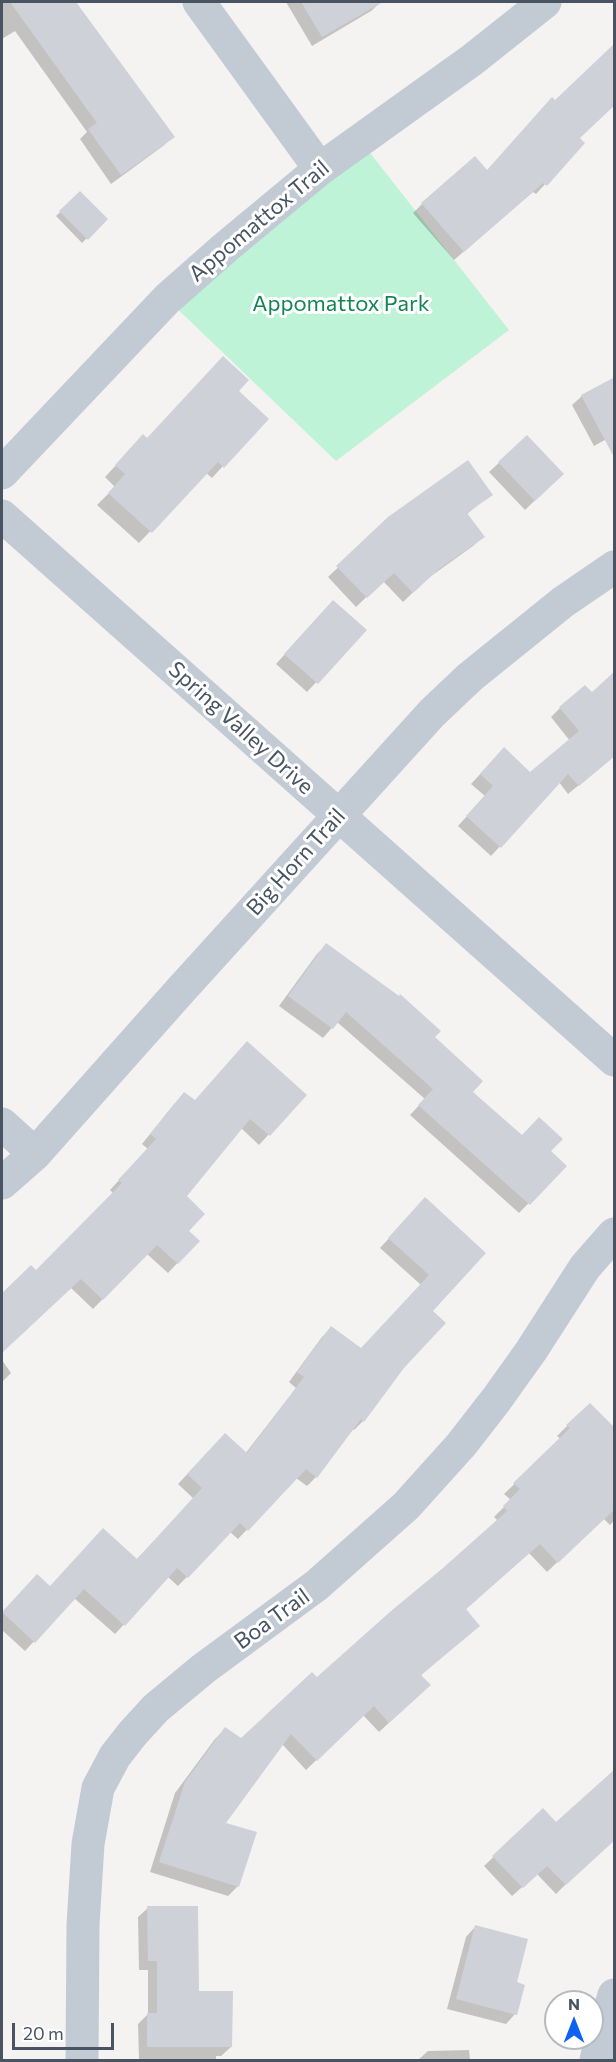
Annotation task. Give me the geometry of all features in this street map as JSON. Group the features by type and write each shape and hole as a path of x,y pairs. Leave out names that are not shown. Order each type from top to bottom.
{"street":[{"path":"199,2 320,169"},
{"name":"Appomattox Trail","path":"2,473 167,299 320,169 472,60 545,2"},
{"name":"Spring Valley Drive","path":"2,516 615,1060"},
{"name":"Big Horn Trail","path":"2,1183 35,1154 432,713 470,677 563,602 615,567"},
{"path":"2,1124 35,1154"},
{"name":"Boa Trail","path":"82,2061 83,1925 88,1844 98,1788 115,1756 156,1708 203,1669 318,1585 406,1506 461,1445 496,1400 531,1351 585,1267 615,1234"},
{"path":"596,2061 615,1995"}],"green space":[{"name":"Appomattox Park","path":"360,140 509,330 336,461 167,299"}],"building":[{"path":"10,2 76,2 175,137 121,175 88,129 97,123"},
{"path":"301,2 383,2 322,37"},
{"path":"615,43 615,105 580,138 585,143 547,186 543,183 464,252 421,203 475,156 487,170 552,97 555,100"},
{"path":"80,191 108,219 88,240 59,211"},
{"path":"223,356 249,380 239,391 269,419 224,468 218,462 152,533 108,493 125,474 115,465 143,434 147,438"},
{"path":"615,377 615,459 581,395"},
{"path":"527,435 564,474 535,501 498,462"},
{"path":"468,460 493,495 467,513 485,537 439,569 413,593 394,573 367,598 336,566 388,517"},
{"path":"333,600 367,630 318,684 284,654"},
{"path":"615,671 615,756 579,786 568,774 501,848 466,816 493,786 480,774 504,747 530,772 579,731 559,707 585,685 592,692"},
{"path":"326,943 399,996 400,994 441,1031 435,1037 483,1081 473,1092 522,1135 539,1117 563,1139 551,1151 567,1166 530,1205 418,1105 433,1089 346,1012 333,1029 288,996"},
{"path":"247,1041 307,1095 270,1136 250,1119 187,1196 205,1214 189,1231 200,1241 178,1264 157,1245 103,1300 81,1279 2,1353 2,1293 31,1265 36,1270 122,1183 118,1180 156,1139 150,1134 184,1092 195,1100"},
{"path":"425,1197 486,1253 433,1311 446,1323 404,1368 364,1422 361,1419 317,1478 306,1469 248,1531 240,1523 188,1578 177,1568 125,1626 84,1589 35,1643 2,1612 37,1574 50,1586 103,1528 137,1559 202,1488 187,1474 225,1433 247,1453 304,1377 297,1372 331,1326 361,1348 429,1275 388,1238"},
{"path":"590,1403 615,1428 615,1509 558,1563 540,1544 466,1609 480,1626 421,1675 431,1685 389,1723 374,1706 317,1761 291,1734 226,1823 257,1832 239,1887 159,1862 185,1782 225,1727 241,1738 312,1672 317,1677 443,1568 507,1511 503,1506 520,1489 513,1483 570,1428 566,1425"},
{"path":"615,1769 615,1840 566,1885 547,1866 523,1888 492,1856 543,1808 556,1822"},
{"path":"147,1906 198,1906 199,1991 233,1991 232,2047 147,2047 147,2013 157,2013 157,1961 148,1961"},
{"path":"475,1925 528,1939 517,1982 525,1985 517,2015 456,1999"}]}
